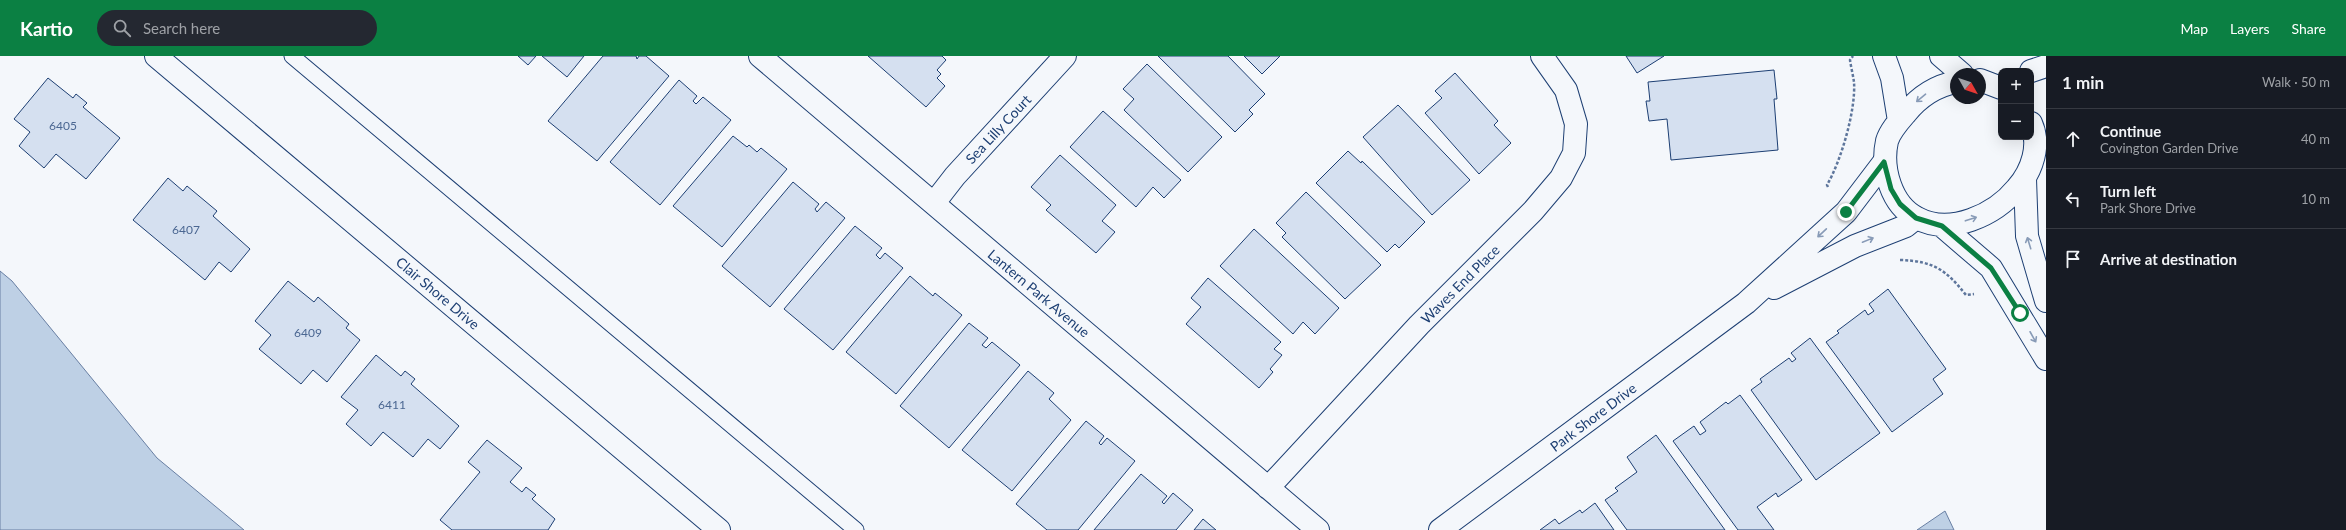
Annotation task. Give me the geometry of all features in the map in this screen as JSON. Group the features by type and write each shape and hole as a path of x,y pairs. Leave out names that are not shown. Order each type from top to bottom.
{"street":[{"name":"Clair Shore Drive","path":"156,56 719,530"},
{"name":"Lantern Park Avenue","path":"760,56 1318,530"},
{"name":"Sea Lilly Court","path":"934,203 954,176 1065,56"},
{"name":"Waves End Place","path":"1268,488 1419,325 1533,211 1561,178 1574,153 1576,124 1566,90 1542,56"},
{"path":"1884,56 1892,78 1899,121"},
{"path":"1940,56 1955,68"},
{"path":"2034,70 2046,66"},
{"path":"1950,83 1944,84 1927,93 1912,105 1899,121 1888,140 1884,162 1891,189 1900,204 1916,218 1942,226 1991,268 2046,359"},
{"path":"1942,226 1969,220 1989,212 2009,198 2025,179 2033,159 2038,130"},
{"name":"Park Shore Drive","path":"1440,530 1746,303 1846,212 1884,162"},
{"path":"2025,179 2027,236 2046,301"},
{"name":"Park Shore Drive","path":"1746,303 1855,246 1906,226 1916,218"}],"lane":[{"path":"292,56 856,530"}],"path":[{"path":"1830,190 1827,185 1835,170 1851,110 1854,82 1850,60 1852,56"},
{"path":"1897,260 1918,260 1939,267 1953,279 1966,295"}],"water":[{"path":"0,271 12,281 157,458 244,530 0,530"},
{"path":"1945,511 1954,530 1917,530"}],"building":[{"path":"518,56 536,56 528,65"},
{"path":"542,56 584,56 567,77"},
{"path":"603,56 636,56 637,59 639,56 646,56 669,76 597,161 548,121"},
{"path":"868,56 942,56 946,60 937,70 941,74 937,78 945,86 926,107"},
{"path":"1158,56 1228,56 1265,94 1249,110 1253,114 1235,132"},
{"path":"1244,56 1280,56 1262,74"},
{"path":"1626,56 1664,56 1637,73"},
{"path":"1147,64 1222,137 1188,172 1124,110 1134,99 1123,89"},
{"path":"1774,70 1777,99 1774,99 1778,150 1671,160 1667,119 1649,121 1646,101 1650,101 1648,82"},
{"path":"1455,73 1498,121 1494,125 1511,143 1479,174 1425,113 1442,98 1435,91"},
{"path":"48,78 73,98 76,94 87,103 83,107 120,138 86,179 56,154 44,168 19,146 30,132 14,119"},
{"path":"679,80 697,96 693,101 696,104 703,97 731,120 660,205 610,162"},
{"path":"1398,105 1470,180 1432,215 1363,137"},
{"path":"1103,111 1181,180 1164,198 1153,187 1136,207 1070,147"},
{"path":"733,136 747,147 749,145 757,152 761,148 787,169 722,247 673,206"},
{"path":"1348,151 1361,163 1362,161 1425,222 1399,248 1395,244 1387,252 1316,183"},
{"path":"1060,155 1116,205 1102,221 1115,232 1096,253 1046,210 1051,205 1031,187"},
{"path":"168,178 183,191 187,186 217,211 213,216 250,249 231,272 219,262 205,280 133,220"},
{"path":"793,182 819,204 815,209 817,212 826,202 845,218 770,307 722,266"},
{"path":"1306,192 1381,265 1345,299 1282,237 1286,233 1276,223"},
{"path":"855,226 882,248 876,255 880,259 885,253 903,268 833,350 784,309"},
{"path":"1254,229 1339,308 1315,334 1303,322 1293,334 1220,266"},
{"path":"910,276 933,296 935,293 962,315 896,394 846,352"},
{"path":"1208,278 1281,342 1274,349 1282,355 1270,369 1273,372 1259,388 1186,324 1201,307 1191,298"},
{"path":"288,281 314,302 318,297 349,324 346,328 360,340 327,382 313,370 301,384 259,349 271,335 255,321"},
{"path":"1888,289 1946,369 1933,379 1943,394 1892,432 1826,342 1839,333 1837,331 1865,310 1868,315 1874,311 1869,304"},
{"path":"969,323 988,338 982,345 986,348 992,342 1020,365 949,448 900,406"},
{"path":"1810,338 1880,433 1816,480 1751,390 1762,382 1760,379 1789,358 1792,362 1796,359 1791,353"},
{"path":"376,355 401,376 405,371 415,379 411,384 459,426 440,449 428,439 413,457 383,432 371,446 346,424 358,410 341,397"},
{"path":"1028,371 1054,393 1049,399 1071,420 1012,491 962,450"},
{"path":"1740,395 1802,480 1778,497 1776,493 1757,507 1774,530 1738,530 1673,441 1694,426 1700,435 1706,431 1700,422 1726,402 1728,404"},
{"path":"1086,421 1104,436 1099,443 1101,445 1107,438 1135,461 1078,530 1047,530 1016,504"},
{"path":"1656,435 1725,530 1627,530 1605,500 1618,491 1615,488 1637,472 1627,457"},
{"path":"487,440 522,468 510,482 522,492 526,487 536,495 532,499 555,519 548,530 452,530 440,520 480,472 468,462"},
{"path":"1141,474 1167,496 1162,502 1164,504 1173,493 1193,510 1176,530 1094,530"},
{"path":"1595,503 1614,530 1540,530 1555,519 1559,524 1580,510 1582,513"},
{"path":"1203,519 1216,530 1194,530"}],"route":[{"path":"1846,212 1884,162 1891,189 1900,204 1916,218 1942,226 1991,268 2020,313"}]}
